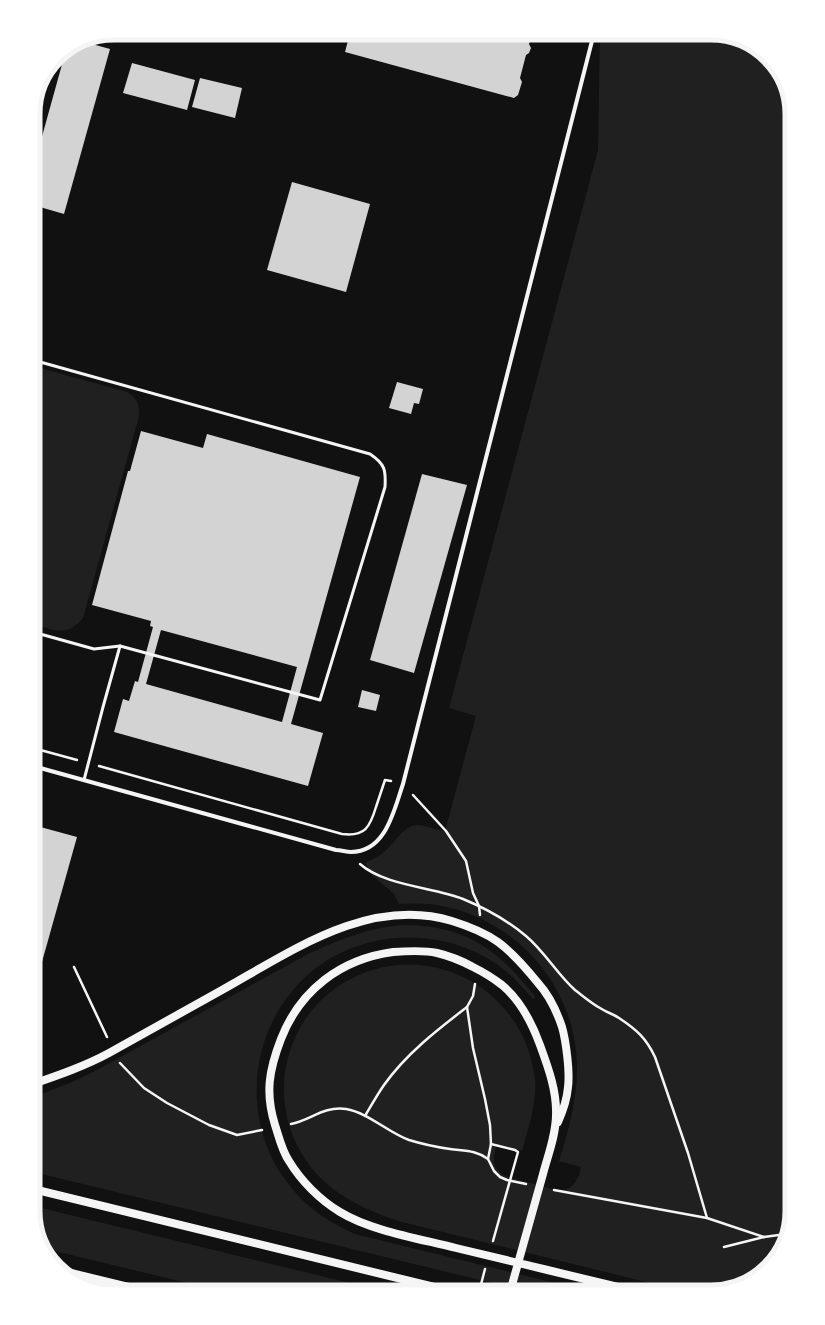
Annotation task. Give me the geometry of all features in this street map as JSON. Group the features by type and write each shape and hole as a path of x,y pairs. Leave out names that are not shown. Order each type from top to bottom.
{"main road":[{"path":"40,1082 65,1073 109,1053 308,942 355,922 385,916 410,914 438,917 479,930 497,941 514,956 542,987 562,1027 569,1081 564,1108 554,1132"},
{"path":"512,1285 543,1174 554,1132 556,1118 556,1105 553,1088 535,1031 522,1008 503,986 463,962 436,952 406,951 376,954 351,963 311,990 286,1025 271,1066 269,1091 273,1117 288,1160 304,1181 324,1200 340,1212 380,1229 611,1285"},
{"path":"40,1191 426,1285"},
{"path":"78,1275 120,1285"}],"street":[{"path":"40,768 328,848 351,852 362,850 376,842 386,831 403,784 592,40"}],"lane":[{"path":"40,362 370,454 380,461 386,472 385,487 320,700 120,646 94,649 40,634"},
{"path":"84,780 120,646"}],"path":[{"path":"40,750 350,835 360,833 372,821 385,780 403,784 446,831 466,861 473,893 479,906 479,930"},
{"path":"351,852 364,868 376,874 419,888 461,898 479,906 510,924 527,936 566,981 576,990 600,1008 637,1030 648,1042 658,1065 708,1218"},
{"path":"365,1116 384,1085 408,1056 466,1007 473,996 476,969"},
{"path":"466,1007 473,1048 486,1106 491,1144 488,1159 494,1171 500,1177 530,1185"},
{"path":"491,1144 516,1150 518,1152 491,1247"},
{"path":"553,1190 708,1218 764,1237"},
{"path":"724,1247 764,1237 780,1235"},
{"path":"481,1285 487,1262"}],"shaded area":[{"path":"600,40 725,41 743,48 760,58 767,65 781,91 785,114 785,1210 782,1230 770,1256 756,1270 748,1275 725,1284 658,1285 402,1222 365,1208 332,1188 319,1176 307,1161 297,1144 289,1125 285,1107 284,1079 290,1051 303,1022 323,998 340,985 371,970 403,965 435,967 464,977 490,994 512,1018 527,1047 535,1080 535,1098 532,1116 522,1151 494,1143 494,1146 496,1147 494,1164 498,1170 505,1176 559,1191 568,1189 572,1186 577,1180 580,1171 581,1167 559,1161 572,1112 576,1088 577,1063 574,1035 566,1009 554,985 538,963 519,944 498,928 473,915 447,907 411,903 399,904 394,894 373,876 365,863 390,847 404,831 412,826 420,825 445,831 476,716 449,708 598,150"},
{"path":"40,368 127,392 134,397 139,408 139,416 83,618 71,628 60,631 40,626"},
{"path":"392,926 427,926 463,935 493,953 507,965 535,998 533,999 512,976 498,965 473,951 446,942 419,938 391,938 363,944 337,955 314,970 293,990 277,1012 266,1036 259,1061 257,1088 258,1114 264,1139 275,1164 290,1186 311,1208 328,1220 355,1234 563,1285 501,1285 40,1174 40,1094 70,1083 97,1070 308,954 332,943 367,931"},
{"path":"40,1208 358,1285 196,1285 52,1250 43,1230"}],"building":[{"path":"348,40 530,40 529,44 531,48 529,53 526,55 520,78 522,82 518,95 514,98 345,52"},
{"path":"91,44 110,49 64,214 40,207 40,144 63,61 77,50"},
{"path":"132,63 195,80 187,110 123,93"},
{"path":"200,78 242,88 235,118 192,107"},
{"path":"292,182 370,204 346,292 267,270"},
{"path":"397,382 423,389 419,404 414,403 411,414 389,408"},
{"path":"141,431 203,448 207,434 360,477 291,724 323,733 308,786 114,732 123,699 129,701 135,681 138,682 153,627 150,626 151,621 92,605 128,471 130,471","holes":["161,630 297,667 282,722 146,684"]},
{"path":"422,474 467,485 414,673 370,660"},
{"path":"362,690 380,695 376,711 358,707"},
{"path":"40,827 77,837 40,969"}]}
